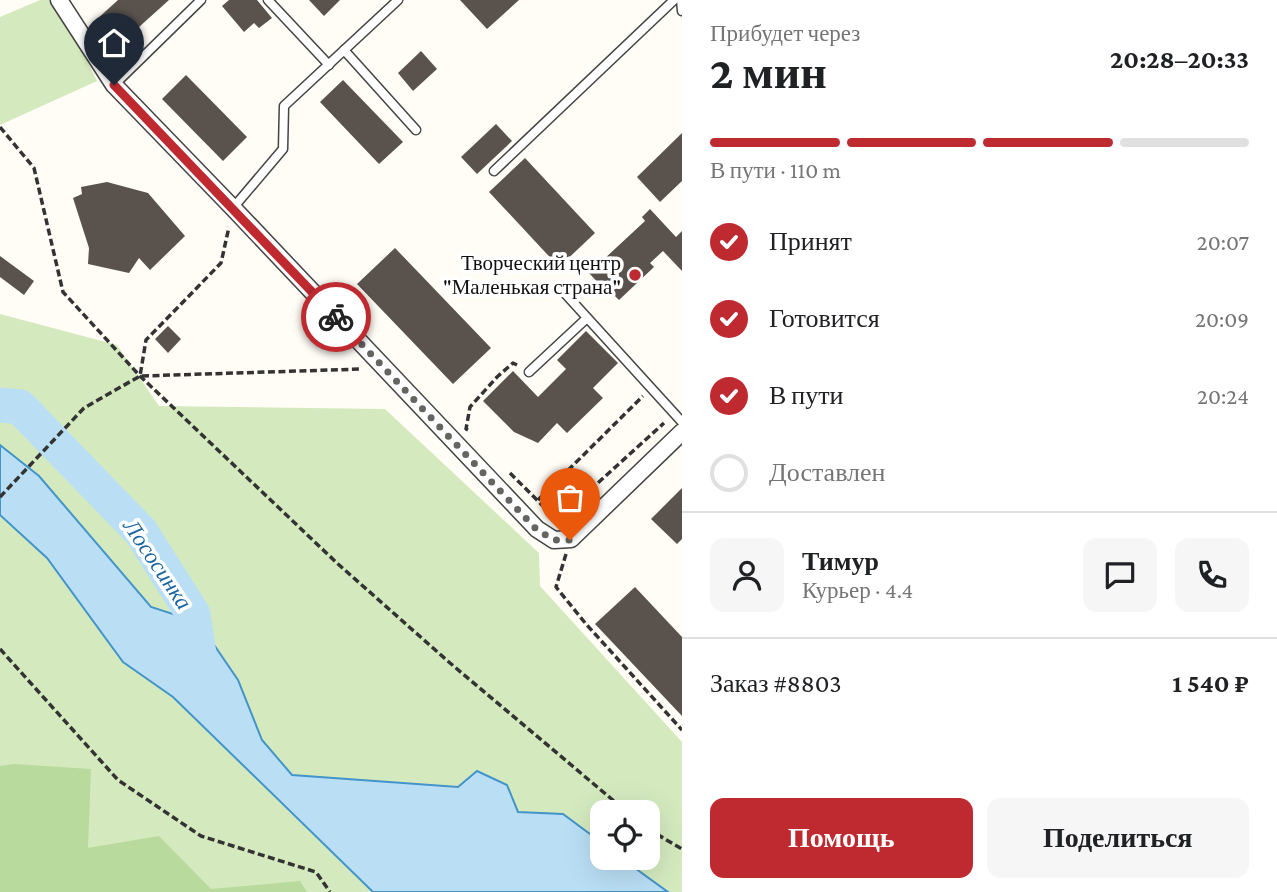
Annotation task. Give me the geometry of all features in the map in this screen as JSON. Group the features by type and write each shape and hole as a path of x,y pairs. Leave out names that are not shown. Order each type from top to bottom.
{"street":[{"path":"58,0 114,85 537,530 554,540 570,540 682,432"}],"lane":[{"path":"114,85 201,0"},
{"path":"268,0 329,65"},
{"path":"233,208 283,149 284,106 398,0"},
{"path":"494,171 674,0"},
{"path":"681,0 682,11"},
{"path":"344,50 416,130"},
{"path":"561,289 682,422"},
{"path":"529,372 587,318"}],"path":[{"path":"0,127 34,168 63,292 140,376 338,564 450,663 613,800"},
{"path":"140,376 146,340 221,263 233,208"},
{"path":"475,438 466,429 470,407 513,363 529,372"},
{"path":"0,497 84,408 140,376 384,368"},
{"path":"538,500 651,388"},
{"path":"502,465 544,508 567,511 674,413"},
{"path":"567,511 570,540 556,587 682,730"},
{"path":"0,649 118,779 201,836 316,872 330,892"},
{"path":"660,836 682,849"}],"green space":[{"path":"40,0 57,0 97,81 0,125 0,17"},
{"path":"0,314 117,345 159,406 385,409 539,553 540,586 682,742 682,892 668,892 638,870 660,870 660,800 590,800 590,834 563,814 518,812 507,785 458,787 292,775 262,740 238,680 194,614 185,618 151,607 39,476 0,445"},
{"path":"0,515 47,558 123,662 173,697 373,892 0,892"},
{"path":"14,764 91,769 88,848 159,836 211,889 300,881 307,892 0,892 0,766"}],"water":[{"path":"0,445 39,476 151,607 185,618 193,614 238,680 262,740 292,775 458,787 477,771 507,785 518,812 563,814 590,834 590,870 638,870 668,892 373,892 173,697 123,662 47,558 0,515"}],"building":[{"path":"118,0 169,0 119,45 96,20"},
{"path":"229,0 257,0 272,18 259,28 254,23 244,32 222,6"},
{"path":"309,0 340,0 324,16"},
{"path":"460,0 519,0 487,29"},
{"path":"421,51 437,69 413,91 398,73"},
{"path":"186,75 247,137 223,161 162,99"},
{"path":"343,80 403,142 379,164 320,102"},
{"path":"496,124 512,141 477,174 461,157"},
{"path":"682,133 682,181 660,202 637,177"},
{"path":"525,158 595,233 559,267 489,192"},
{"path":"107,182 148,193 185,236 150,270 139,258 129,273 88,264 89,248 73,198 82,194 81,187"},
{"path":"650,209 676,237 682,231 682,271 663,251 650,263 654,267 619,300 589,273 645,221 642,217"},
{"path":"395,248 491,348 453,384 357,284"},
{"path":"0,256 34,281 24,295 0,277"},
{"path":"168,326 181,339 168,353 155,339"},
{"path":"586,331 618,363 593,388 603,398 567,433 557,423 538,443 514,432 483,401 513,371 538,397 566,369 557,360"},
{"path":"682,488 682,539 677,544 651,519"},
{"path":"635,587 682,637 682,716 595,624"}],"waterway":[{"name":"Лососинка","path":"0,405 20,407 141,532 193,614 200,661"}],"way so far":[{"path":"336,317 537,530 554,540 570,540"}],"place":[{"name":"Творческий центр \"Маленькая страна\"","path":"635,275"}],"route":[{"path":"114,85 336,317"}]}
